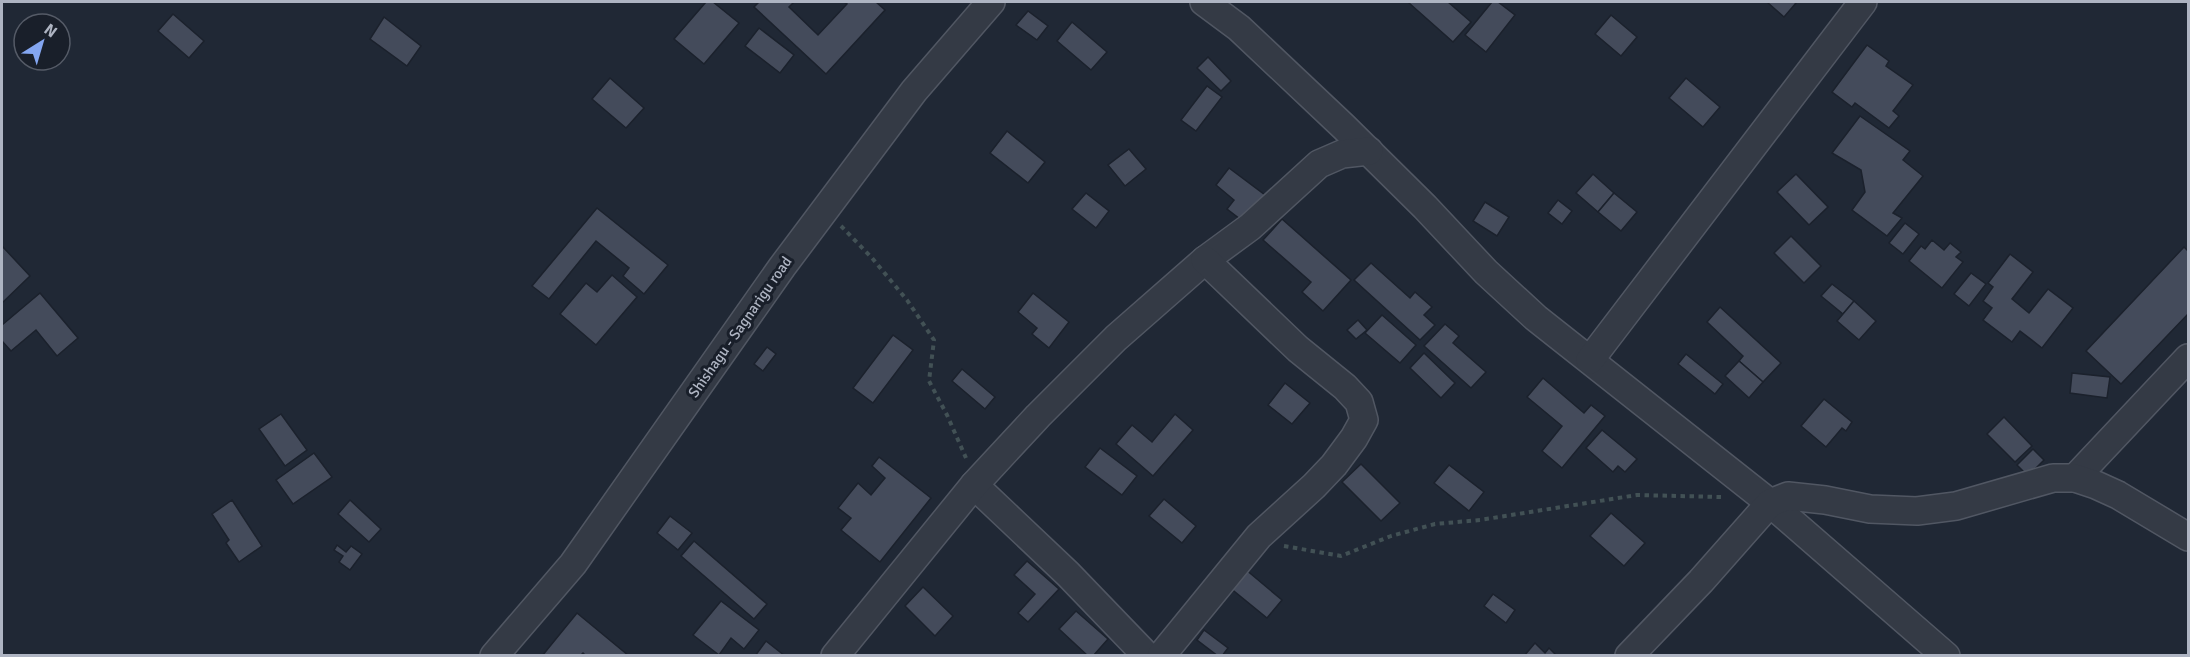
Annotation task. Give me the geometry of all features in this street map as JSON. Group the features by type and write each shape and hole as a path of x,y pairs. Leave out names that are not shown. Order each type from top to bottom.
{"street":[{"path":"1204,2 1239,28 1369,151 1507,292 1770,503 1946,656"},
{"path":"1590,360 1863,2"},
{"name":"Shishagu - Sagnarigu road","path":"494,656 573,564 782,267 977,6"},
{"path":"835,656 974,485 1038,416 1116,338 1204,260 1250,227 1319,164 1342,154 1369,151"},
{"path":"1161,656 1259,536 1334,465 1364,420 1359,402 1345,387 1298,349 1204,260"},
{"path":"2075,478 2188,358"},
{"path":"1629,656 1701,581 1770,503 1788,496 1825,500 1870,509 1917,512 1956,506 2054,478 2075,478 2096,484 2118,495 2188,537"},
{"path":"974,485 1068,574 1147,656"}],"path":[{"path":"825,210 872,258 900,291 934,340 929,381 962,447 974,485"},
{"path":"1259,536 1285,546 1341,556 1391,536 1434,524 1480,520 1637,495 1702,495 1725,498"}],"building":[{"path":"706,2 713,2 739,23 704,64 674,39"},
{"path":"759,2 794,2 789,7 818,35 847,4 844,2 876,2 885,10 826,74 754,7"},
{"path":"1410,2 1448,2 1471,22 1453,42"},
{"path":"1492,2 1498,2 1515,15 1486,52 1465,35"},
{"path":"1767,2 1794,2 1796,3 1784,17"},
{"path":"1028,11 1048,26 1037,40 1016,25"},
{"path":"173,14 204,41 189,58 158,31"},
{"path":"1611,15 1637,37 1621,56 1595,34"},
{"path":"384,17 421,46 407,66 370,39"},
{"path":"1072,22 1107,52 1091,70 1057,41"},
{"path":"759,28 794,55 780,73 745,46"},
{"path":"1867,45 1889,61 1886,66 1913,85 1893,111 1899,116 1889,128 1855,103 1852,107 1832,92"},
{"path":"1208,57 1231,81 1221,91 1197,68"},
{"path":"610,78 644,108 626,128 592,99"},
{"path":"1686,78 1720,107 1703,127 1669,98"},
{"path":"1207,86 1222,97 1196,131 1181,120"},
{"path":"1860,116 1910,151 1903,160 1923,176 1893,213 1902,218 1887,236 1852,210 1865,192 1861,170 1832,153"},
{"path":"1007,131 1045,162 1028,183 990,153"},
{"path":"1129,149 1146,169 1125,186 1108,165"},
{"path":"1229,168 1265,195 1244,222 1227,209 1234,200 1216,185"},
{"path":"1593,174 1614,193 1598,212 1576,193"},
{"path":"1796,174 1828,207 1809,225 1777,192"},
{"path":"1086,193 1109,211 1096,228 1072,209"},
{"path":"1614,193 1637,212 1621,231 1598,212"},
{"path":"1558,200 1572,211 1562,224 1548,213"},
{"path":"1485,202 1509,217 1497,236 1473,221"},
{"path":"597,208 668,265 644,294 623,276 629,268 596,241 549,299 532,286"},
{"path":"1282,219 1351,280 1323,311 1302,292 1311,282 1263,240"},
{"path":"1905,223 1919,234 1903,254 1889,243"},
{"path":"1791,236 1821,266 1804,283 1774,253"},
{"path":"1932,240 1944,250 1950,243 1961,252 1956,257 1963,262 1942,288 1909,261 1921,246 1925,249"},
{"path":"2,246 30,276 2,303"},
{"path":"2184,247 2188,251 2188,314 2121,384 2086,351"},
{"path":"2010,254 2033,272 2012,299 2029,313 2048,289 2073,308 2042,348 2020,331 2012,342 1983,320 1992,308 1983,301 1993,287 1988,283"},
{"path":"1371,263 1410,298 1415,292 1432,307 1424,315 1435,325 1420,340 1354,280"},
{"path":"1971,273 1986,284 1969,306 1954,294"},
{"path":"612,275 637,297 596,345 560,314 586,283 597,292"},
{"path":"1832,284 1854,301 1843,314 1821,296"},
{"path":"40,293 78,338 57,356 36,330 11,351 2,341 2,325"},
{"path":"1033,293 1069,322 1049,348 1032,334 1037,328 1018,312"},
{"path":"1854,301 1876,321 1859,340 1837,321"},
{"path":"1720,307 1781,363 1763,382 1739,361 1743,356 1707,322"},
{"path":"1382,315 1416,345 1400,363 1365,333"},
{"path":"1358,320 1367,330 1356,339 1347,330"},
{"path":"1445,324 1459,336 1453,343 1486,372 1471,388 1424,346"},
{"path":"893,335 913,350 873,403 853,388"},
{"path":"767,347 776,354 763,371 754,364"},
{"path":"1424,353 1455,383 1441,398 1410,368"},
{"path":"1686,354 1723,384 1715,394 1678,364"},
{"path":"1739,361 1763,382 1749,398 1725,376"},
{"path":"962,369 995,397 985,409 952,381"},
{"path":"2072,373 2110,377 2107,398 2070,393"},
{"path":"1543,378 1584,413 1591,405 1605,416 1562,468 1542,451 1562,426 1527,397"},
{"path":"1285,383 1310,403 1292,424 1268,405"},
{"path":"1824,399 1852,422 1846,431 1842,428 1826,447 1801,426"},
{"path":"281,414 307,450 285,466 259,429"},
{"path":"1175,414 1193,430 1153,476 1116,444 1132,425 1152,442"},
{"path":"2004,417 2032,446 2015,462 1987,434"},
{"path":"1602,430 1637,459 1625,472 1618,466 1613,472 1586,448"},
{"path":"1100,448 1137,476 1122,495 1085,467"},
{"path":"2033,449 2044,460 2028,476 2017,465"},
{"path":"314,453 332,477 293,504 276,480"},
{"path":"879,457 931,498 880,562 841,530 851,518 838,508 858,483 871,495 885,478 872,466"},
{"path":"1361,464 1400,503 1381,521 1342,482"},
{"path":"1449,465 1484,492 1469,511 1434,483"},
{"path":"1164,499 1196,526 1182,543 1149,516"},
{"path":"232,500 262,546 239,562 226,543 229,540 212,514"},
{"path":"350,500 381,529 369,542 338,514"},
{"path":"1611,513 1645,543 1624,566 1590,536"},
{"path":"670,516 692,533 678,550 657,533"},
{"path":"694,541 767,604 754,619 681,556"},
{"path":"337,545 346,552 351,546 362,554 350,570 339,562 343,556 334,550"},
{"path":"1027,561 1059,589 1028,622 1018,613 1035,594 1014,575"},
{"path":"1245,569 1282,600 1267,618 1229,587"},
{"path":"923,587 953,616 935,636 905,606"},
{"path":"1493,594 1515,610 1506,623 1484,606"},
{"path":"721,601 759,630 744,649 731,638 719,655 693,635"},
{"path":"1076,611 1108,639 1093,656 1088,656 1059,629"},
{"path":"577,613 629,656 586,656 583,653 580,656 542,656"},
{"path":"1204,630 1228,648 1222,656 1218,656 1197,640"},
{"path":"766,641 785,656 755,656"},
{"path":"1535,643 1545,653 1549,648 1557,656 1524,656"}]}
